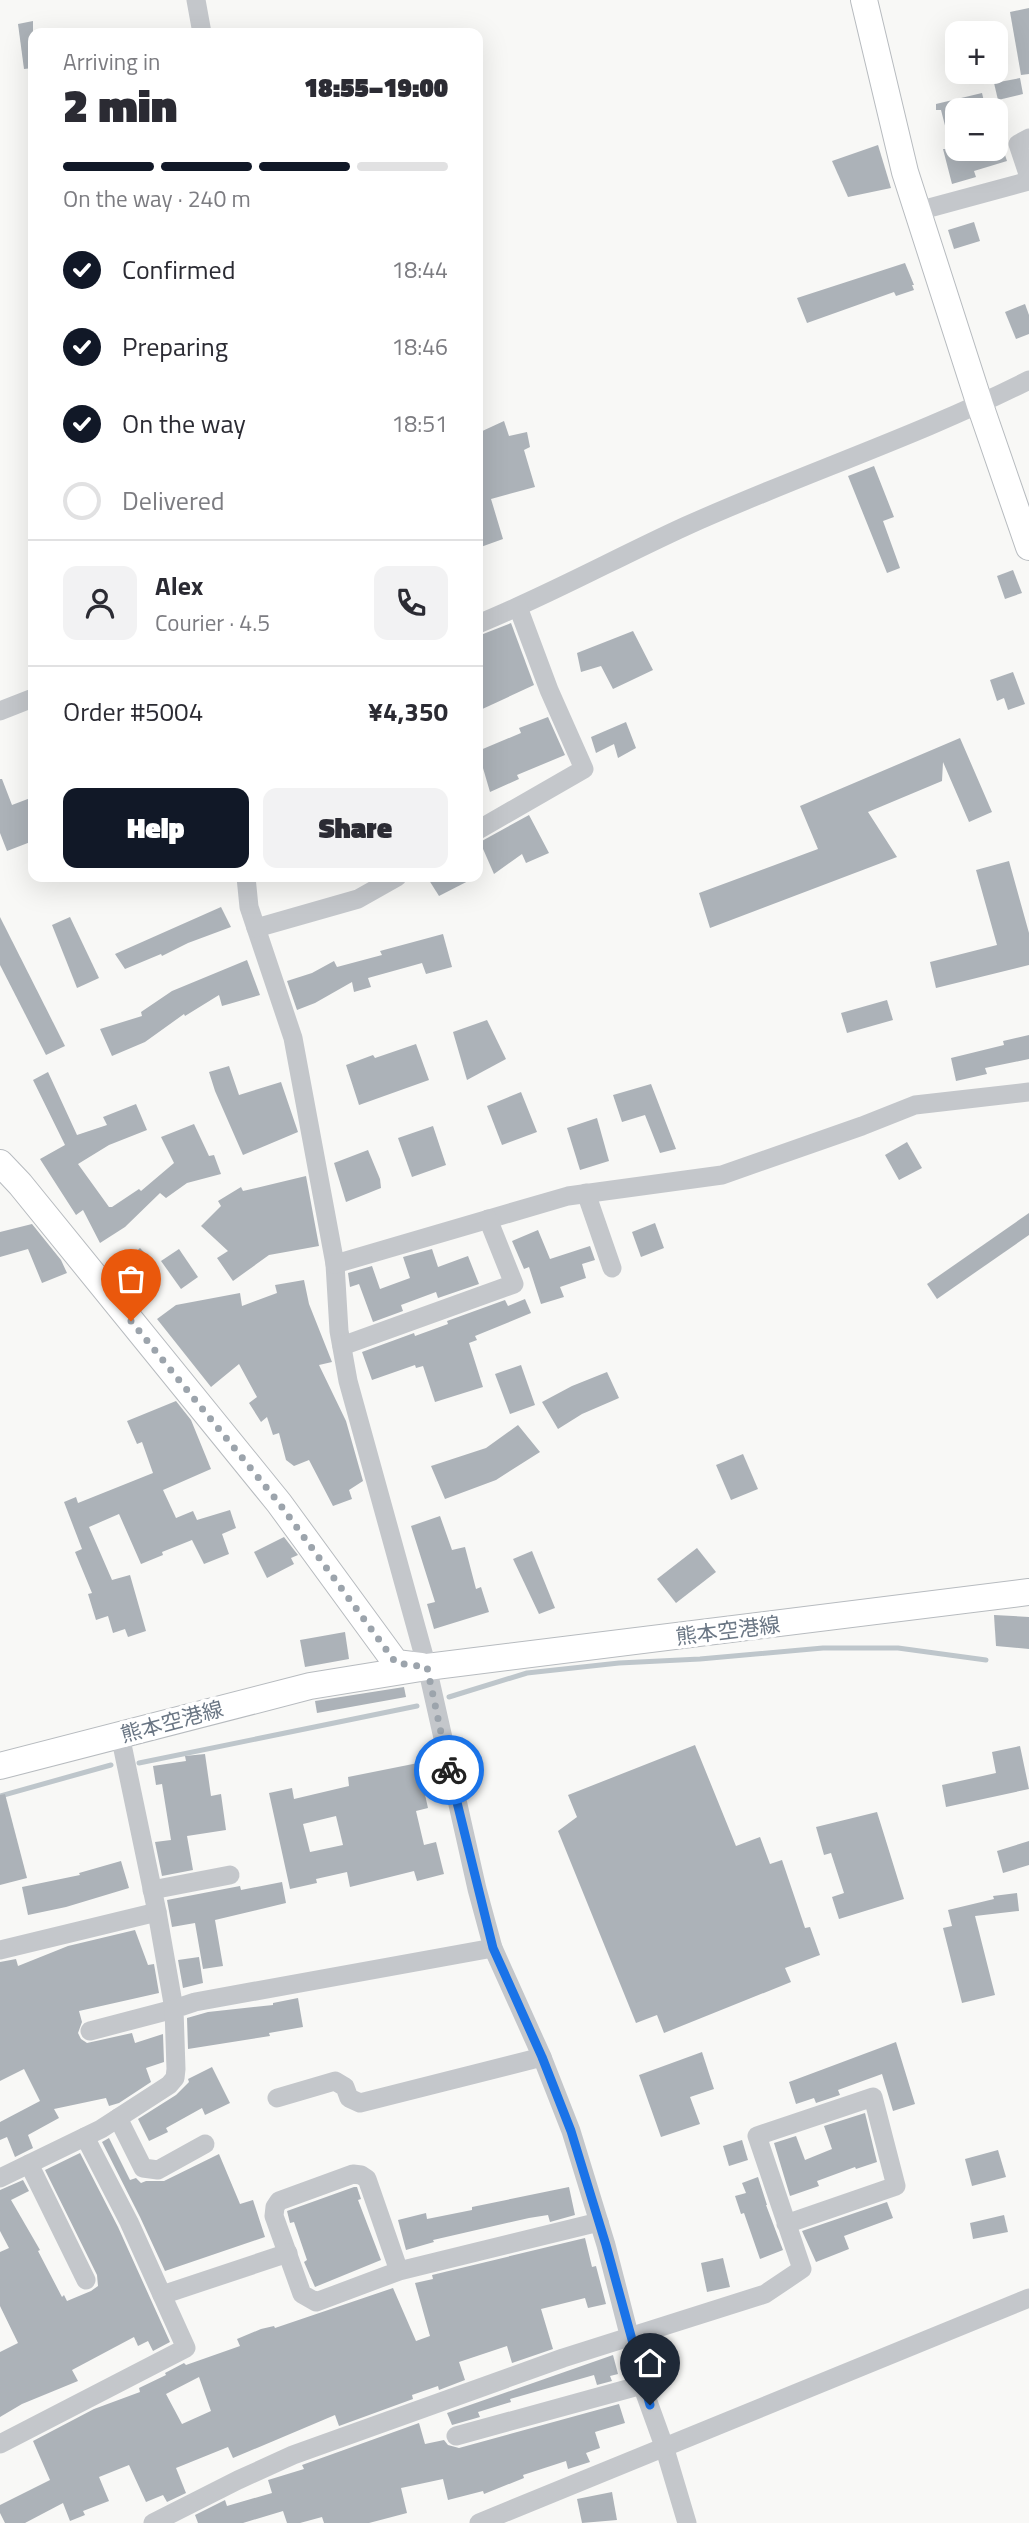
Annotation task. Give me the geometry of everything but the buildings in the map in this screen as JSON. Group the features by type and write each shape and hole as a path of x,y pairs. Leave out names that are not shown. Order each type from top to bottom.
{"main road":[{"path":"864,0 905,172 980,405 1024,518 1029,547"},
{"name":"熊本空港線","path":"0,1163 20,1184 279,1503 396,1663 427,1667"},
{"name":"熊本空港線","path":"0,1766 310,1686 427,1667 1029,1592"}],"street":[{"path":"196,0 201,28"},
{"path":"918,211 1029,179 1017,144 1029,138"},
{"path":"483,622 686,526 980,405 1029,380"},
{"path":"483,827 584,769 549,690 519,607"},
{"path":"0,711 28,700"},
{"path":"246,882 249,907 293,1038 335,1264 348,1381 427,1667 477,1889 493,1948 542,2057 571,2131 599,2222 642,2385 687,2523"},
{"path":"256,928 358,899 388,882"},
{"path":"335,1264 568,1196 722,1175 915,1105 1029,1092"},
{"path":"586,1193 612,1268"},
{"path":"342,1346 514,1284 488,1219"},
{"path":"0,2178 85,2137 118,2118 175,2078 173,2009 157,1912 120,1735"},
{"path":"152,1890 230,1875"},
{"path":"0,1950 157,1912"},
{"path":"90,2031 195,2002 493,1948"},
{"path":"277,2098 335,2081 345,2087 349,2098 360,2103 542,2057"},
{"path":"153,2523 293,2455 504,2378 765,2294 802,2269 786,2224 757,2136 873,2097 896,2186 786,2224"},
{"path":"118,2118 143,2168 158,2170 205,2144"},
{"path":"0,2444 186,2348 129,2222 85,2137"},
{"path":"29,2164 86,2280"},
{"path":"399,2271 367,2179 361,2175 353,2174 279,2201 275,2207 274,2216 302,2294 316,2302 399,2271 599,2222"},
{"path":"162,2295 288,2253"},
{"path":"479,2523 1029,2298"},
{"path":"456,2437 642,2385"}],"waterway":[{"path":"449,1697 527,1673 619,1663 823,1648 898,1648 986,1660"},
{"path":"139,1763 417,1706"},
{"path":"0,1796 111,1765"}],"way so far":[{"path":"131,1321 279,1503 396,1663 427,1667 449,1770"}],"route":[{"path":"449,1770 493,1948 542,2057 571,2131 606,2245 642,2385 650,2405"}]}
